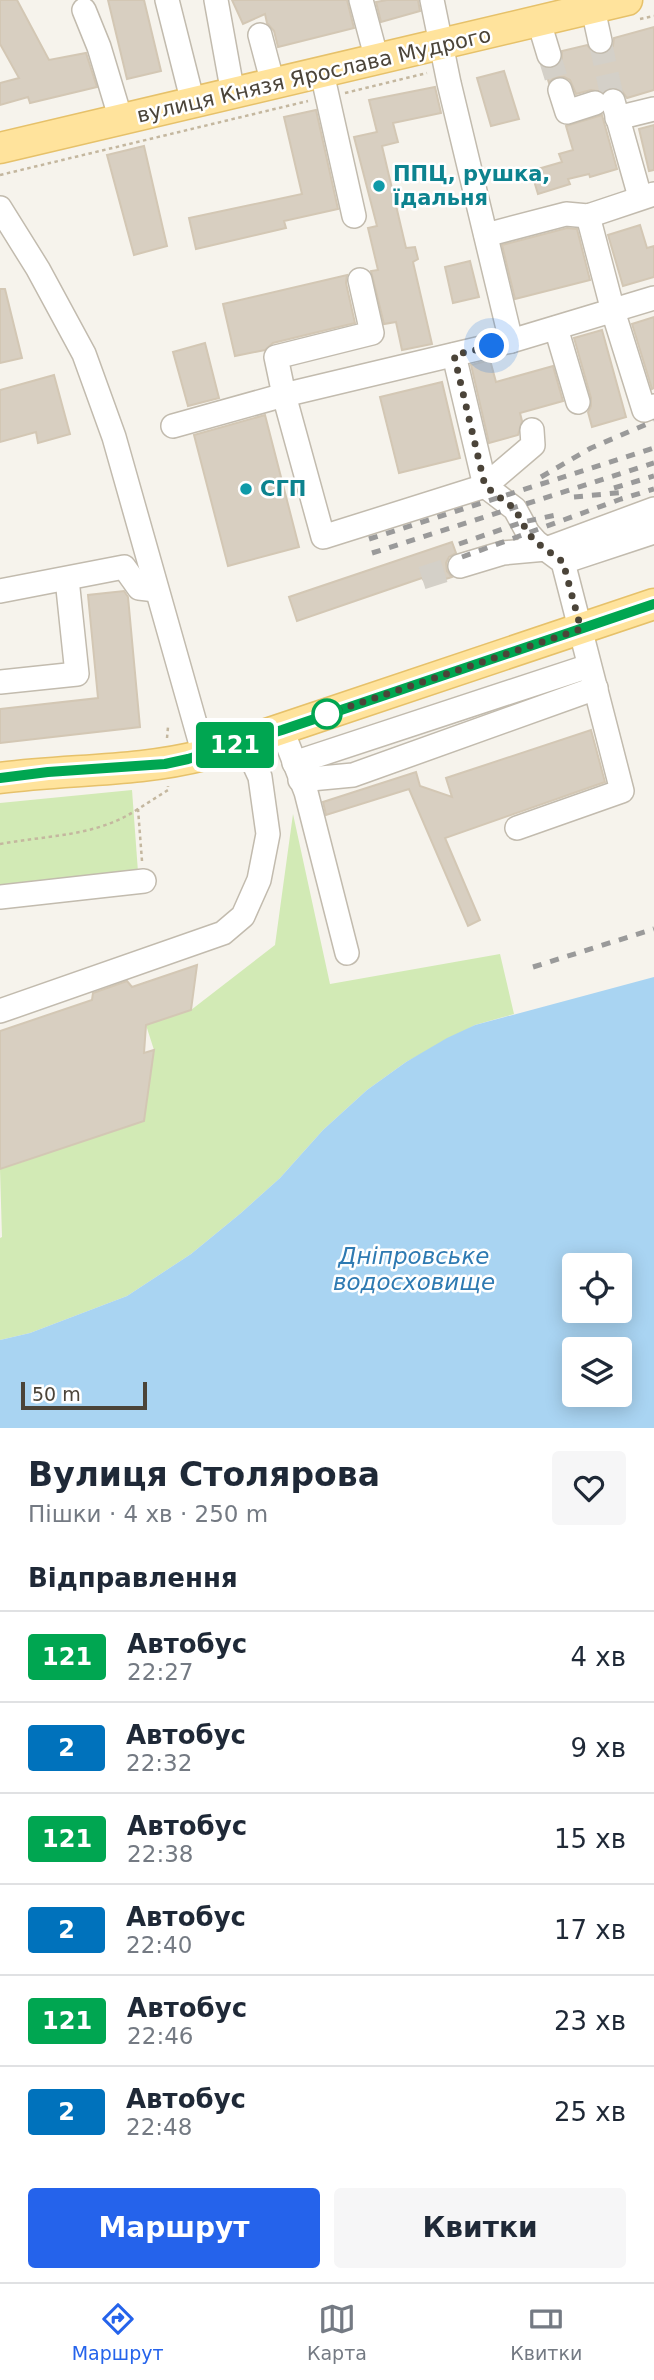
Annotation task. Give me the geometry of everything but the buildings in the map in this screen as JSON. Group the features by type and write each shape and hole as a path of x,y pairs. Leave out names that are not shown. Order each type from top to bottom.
{"main road":[{"name":"вулиця Князя Ярослава Мудрого","path":"0,148 627,0"},
{"path":"0,778 165,764 204,755 654,604"}],"street":[{"path":"167,0 193,103"},
{"path":"216,0 233,94"},
{"path":"361,0 377,60"},
{"path":"432,0 512,341"},
{"path":"593,9 600,41"},
{"path":"84,10 99,47 121,120"},
{"path":"539,22 549,55"},
{"path":"260,35 273,84"},
{"path":"322,73 354,216"},
{"path":"560,90 567,112 608,107 654,109"},
{"path":"486,235 566,214 588,216 647,196 608,107"},
{"path":"0,208 38,269 84,354 114,437 204,755"},
{"path":"588,216 612,311 644,410 654,406"},
{"path":"360,280 372,333 276,357 323,537 485,486 533,445 532,430"},
{"path":"173,425 284,395 512,341 654,298"},
{"path":"556,328 578,402"},
{"path":"454,355 485,486 515,509 528,533 554,556 581,629 622,791 517,828"},
{"path":"554,556 654,509"},
{"path":"460,566 503,553 554,556 654,532"},
{"path":"0,591 124,566 139,588 156,590"},
{"path":"0,682 77,674 67,579"},
{"path":"297,772 589,666"},
{"path":"297,772 354,775 596,688"},
{"path":"282,730 306,792 347,953"},
{"path":"0,1011 223,933 243,916 259,880 268,834 260,777 244,742"},
{"path":"0,897 144,881"}],"path":[{"path":"0,844 31,838 70,836 103,827 121,820 168,789"},
{"path":"138,808 144,881"}],"green space":[{"path":"132,790 138,872 0,886 0,803"},
{"path":"293,814 330,984 500,954 514,1014 475,1025 406,1062 367,1090 323,1130 280,1178 241,1213 191,1254 127,1296 30,1333 0,1340 0,1169 144,1121 154,1050 146,1025 191,1010 275,945"}],"water":[{"name":"Дніпровське водосховище","path":"654,977 654,1428 0,1428 0,1340 30,1333 127,1296 191,1254 280,1178 323,1130 367,1090 406,1062 475,1025"}],"tunnel":[{"path":"600,41 613,101"},
{"path":"549,55 560,90"},
{"path":"422,578 460,566"}],"railway":[{"path":"541,477 591,448 654,421"},
{"path":"369,539 654,448"},
{"path":"372,553 654,463"},
{"path":"614,488 654,476"},
{"path":"462,557 654,489"},
{"path":"574,497 626,492"},
{"path":"459,544 523,522 556,515"},
{"path":"533,967 654,929"}],"bus line":[{"name":"121","path":"0,778 165,764 204,755 654,604"}],"place":[{"name":"ППЦ, рушка, їдальня","path":"379,186"},
{"name":"СГП","path":"246,489"}],"route":[{"path":"327,714 581,629 563,562 536,542 515,509 485,486 454,355 492,346"}]}
